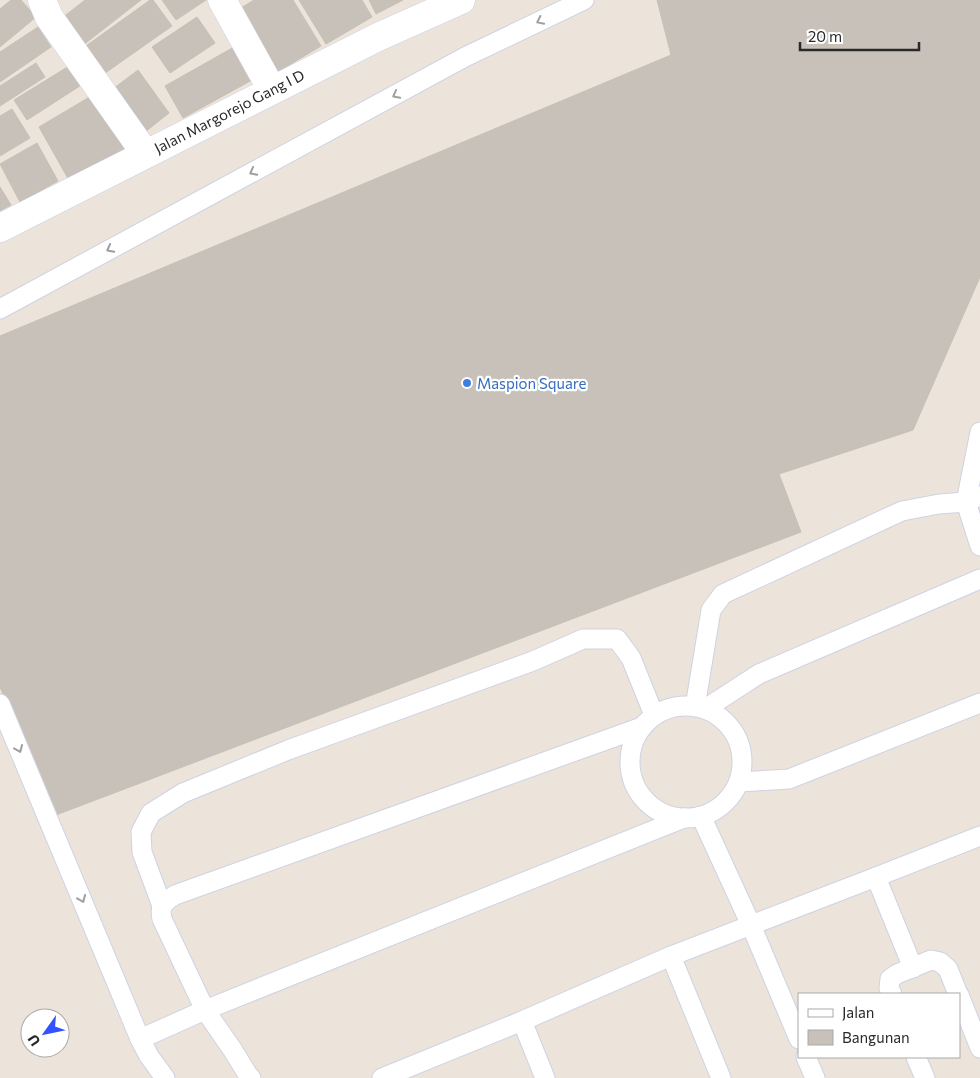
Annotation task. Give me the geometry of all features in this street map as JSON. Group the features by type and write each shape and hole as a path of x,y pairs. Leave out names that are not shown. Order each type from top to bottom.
{"street":[{"path":"42,0 54,24 145,154"},
{"path":"222,0 272,90"},
{"name":"Jalan Margorejo Gang I D","path":"0,228 378,37 461,0"}],"lane":[{"path":"0,309 465,57 584,0"},
{"path":"980,432 973,499 980,546"},
{"path":"700,708 711,610 723,594 902,511 973,499"},
{"path":"700,708 759,674 980,579"},
{"path":"251,1078 205,1010 162,919 162,906 142,852 141,832 151,813 183,793 288,750 533,661 583,639 617,639 631,658 648,721"},
{"path":"739,782 789,779 980,703"},
{"path":"0,704 140,1039 149,1056 165,1078"},
{"path":"140,1039 205,1010 717,809 730,797 739,782 742,764 740,747 732,731 721,717 700,708 688,706 670,708 648,721 175,894 162,906"},
{"path":"648,721 633,742 629,760 632,777 639,793 651,806 666,814 693,817"},
{"path":"693,817 751,925 798,1037"},
{"path":"382,1078 522,1021 672,956 980,836"},
{"path":"876,878 913,968"},
{"path":"672,956 721,1078"},
{"path":"892,993 889,988 890,979 897,974 931,960 940,962 948,969 958,993"},
{"path":"960,998 980,1048"},
{"path":"522,1021 545,1078"},
{"path":"806,1058 815,1078"},
{"path":"916,1058 925,1078"}],"building":[{"path":"11,0 21,0 36,17 0,47 0,9"},
{"path":"85,0 141,0 78,49 57,22"},
{"path":"150,0 153,0 172,26 98,78 79,51"},
{"path":"162,0 206,0 176,20"},
{"path":"254,0 293,0 321,46 269,77 231,14"},
{"path":"299,0 362,0 372,17 326,44"},
{"path":"369,0 403,0 376,14"},
{"name":"Maspion Square","path":"657,0 980,0 980,277 913,430 779,474 801,532 56,815 0,687 0,336 671,55"},
{"path":"197,17 215,43 170,73 152,47"},
{"path":"38,27 51,47 0,82 0,52"},
{"path":"234,47 252,80 183,118 165,86"},
{"path":"36,63 45,77 0,106 0,86"},
{"path":"74,63 86,82 27,120 14,100"},
{"path":"138,70 169,113 145,132 113,89"},
{"path":"98,92 130,147 70,182 39,127"},
{"path":"12,109 30,138 0,156 0,116"},
{"path":"37,143 58,181 20,202 0,164"},
{"path":"0,187 11,205 0,211"}],"place":[{"name":"Maspion Square","path":"467,383"}]}
